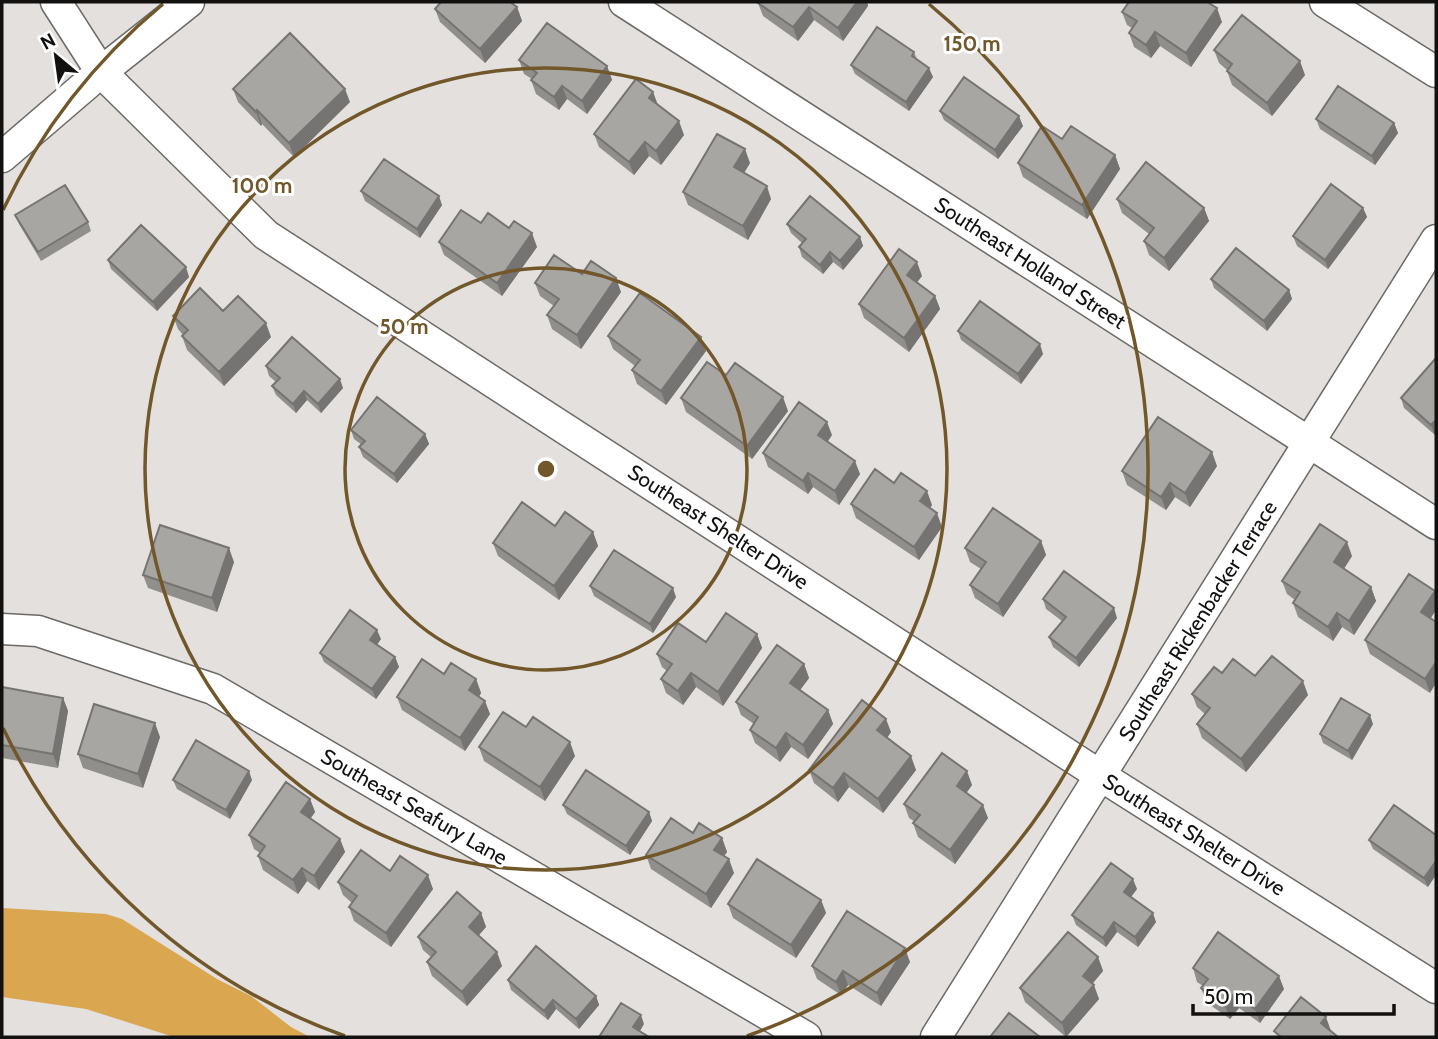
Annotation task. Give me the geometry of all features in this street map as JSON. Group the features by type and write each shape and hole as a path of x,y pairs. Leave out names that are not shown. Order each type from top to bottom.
{"street":[{"name":"Southeast Shelter Drive","path":"56,2 101,72 266,235 1101,776 1436,988"},
{"path":"2,157 101,72 189,2"},
{"name":"Southeast Holland Street","path":"624,2 1436,524"},
{"path":"1325,2 1436,72"},
{"name":"Southeast Rickenbacker Terrace","path":"936,1037 1436,240"},
{"name":"Southeast Seafury Lane","path":"2,629 38,631 213,689 806,1037"}],"shaded area":[{"path":"2,908 106,914 122,919 217,979 251,996 291,1027 310,1037 174,1037 86,1009 2,997"}],"building":[{"path":"441,2 510,2 517,7 480,49 435,9"},
{"path":"759,2 857,2 838,28 809,7 793,27"},
{"path":"1129,2 1207,2 1217,8 1186,53 1155,32 1146,45 1129,33 1137,21 1122,12"},
{"path":"1242,15 1300,61 1267,103 1227,71 1232,64 1214,50"},
{"path":"547,23 607,66 582,101 562,86 554,97 531,80 537,73 519,60"},
{"path":"877,27 914,52 912,56 929,68 906,102 851,65"},
{"path":"290,33 345,89 289,143 233,89"},
{"path":"964,77 1019,116 995,150 940,111"},
{"path":"636,79 653,92 649,98 679,121 656,151 645,142 629,162 594,134"},
{"path":"1338,86 1394,123 1372,156 1316,119"},
{"path":"1042,126 1062,139 1071,126 1115,155 1082,205 1018,163"},
{"path":"717,134 745,149 734,167 767,186 743,226 683,192"},
{"path":"384,159 439,196 417,229 361,191"},
{"path":"1146,162 1204,208 1164,258 1144,241 1154,228 1117,199"},
{"path":"1331,184 1363,208 1325,260 1293,236"},
{"path":"65,185 88,222 38,252 15,215"},
{"path":"810,196 860,237 840,261 830,252 820,265 799,247 806,239 787,224"},
{"path":"461,210 481,223 488,213 509,228 514,221 532,233 497,283 439,242"},
{"path":"141,225 186,267 153,302 108,260"},
{"path":"1236,248 1289,290 1264,321 1211,279"},
{"path":"899,249 917,262 907,275 935,296 904,338 859,304"},
{"path":"554,255 582,274 591,261 616,278 577,335 547,315 559,299 535,283"},
{"path":"200,288 223,311 238,296 266,323 219,372 182,336 188,330 173,316"},
{"path":"640,293 701,337 661,391 632,370 640,360 608,336"},
{"path":"980,301 1040,344 1018,374 958,331"},
{"path":"292,337 340,379 318,404 304,391 293,404 272,386 280,378 266,366"},
{"path":"1436,358 1436,420 1431,425 1401,398"},
{"path":"707,362 726,375 735,363 783,397 747,446 681,398"},
{"path":"377,397 425,434 394,474 359,447 365,441 351,430"},
{"path":"799,402 827,422 818,435 855,461 835,491 808,473 803,481 763,453"},
{"path":"1158,417 1212,452 1185,493 1170,483 1161,497 1122,471"},
{"path":"875,469 894,483 901,473 927,491 920,501 937,513 914,547 851,504"},
{"path":"522,502 555,526 565,512 593,532 554,586 493,543"},
{"path":"993,508 1041,541 998,604 970,585 986,562 965,548"},
{"path":"1320,524 1347,542 1334,562 1371,587 1349,621 1337,613 1328,627 1293,603 1300,592 1282,581"},
{"path":"160,525 229,548 212,598 143,575"},
{"path":"614,550 673,588 650,624 590,586"},
{"path":"1064,571 1114,608 1076,658 1049,637 1066,617 1043,599"},
{"path":"1409,574 1435,591 1421,612 1436,622 1436,662 1425,679 1365,640"},
{"path":"350,610 377,630 370,640 395,657 372,689 320,653"},
{"path":"726,613 757,634 718,692 691,673 678,691 661,679 672,664 657,654 678,623 706,642"},
{"path":"777,645 804,664 790,683 828,710 803,745 786,733 776,748 750,730 758,717 736,702"},
{"path":"1272,656 1303,681 1241,759 1197,724 1210,708 1192,694 1214,667 1222,673 1233,659 1255,676"},
{"path":"422,659 444,674 451,663 476,679 469,690 485,701 460,738 397,697"},
{"path":"2,687 63,698 53,754 2,745"},
{"path":"1341,698 1370,715 1348,751 1320,734"},
{"path":"862,700 886,719 877,730 911,756 878,799 844,773 833,788 809,770"},
{"path":"94,704 155,723 138,774 78,754"},
{"path":"503,712 526,727 533,717 570,742 540,787 479,747"},
{"path":"196,740 249,771 226,810 173,780"},
{"path":"942,753 967,771 957,786 983,805 950,850 913,823 920,815 904,804"},
{"path":"586,770 649,812 626,846 563,805"},
{"path":"286,782 310,799 301,812 340,839 314,876 302,868 293,880 258,856 265,846 249,835"},
{"path":"1394,805 1436,835 1436,861 1424,878 1369,840"},
{"path":"671,818 693,833 699,823 722,838 714,850 729,859 706,894 646,855"},
{"path":"361,850 390,871 400,856 428,875 386,933 349,907 357,896 338,882"},
{"path":"757,859 821,900 791,945 728,904"},
{"path":"1111,863 1133,879 1124,892 1153,913 1135,937 1114,922 1103,938 1072,915"},
{"path":"457,892 481,913 469,927 497,952 462,992 427,962 436,952 418,937"},
{"path":"847,911 905,948 877,993 843,971 836,982 812,966"},
{"path":"1068,932 1098,957 1083,976 1094,985 1062,1023 1020,988"},
{"path":"1218,932 1279,976 1255,1009 1234,994 1225,1006 1201,988 1208,979 1193,968"},
{"path":"536,946 596,996 576,1019 553,1000 544,1011 508,980"},
{"path":"1301,997 1326,1017 1321,1023 1338,1037 1281,1037 1274,1031"},
{"path":"621,1003 641,1015 633,1027 649,1037 599,1037"},
{"path":"1009,1013 1040,1037 990,1037"}]}
